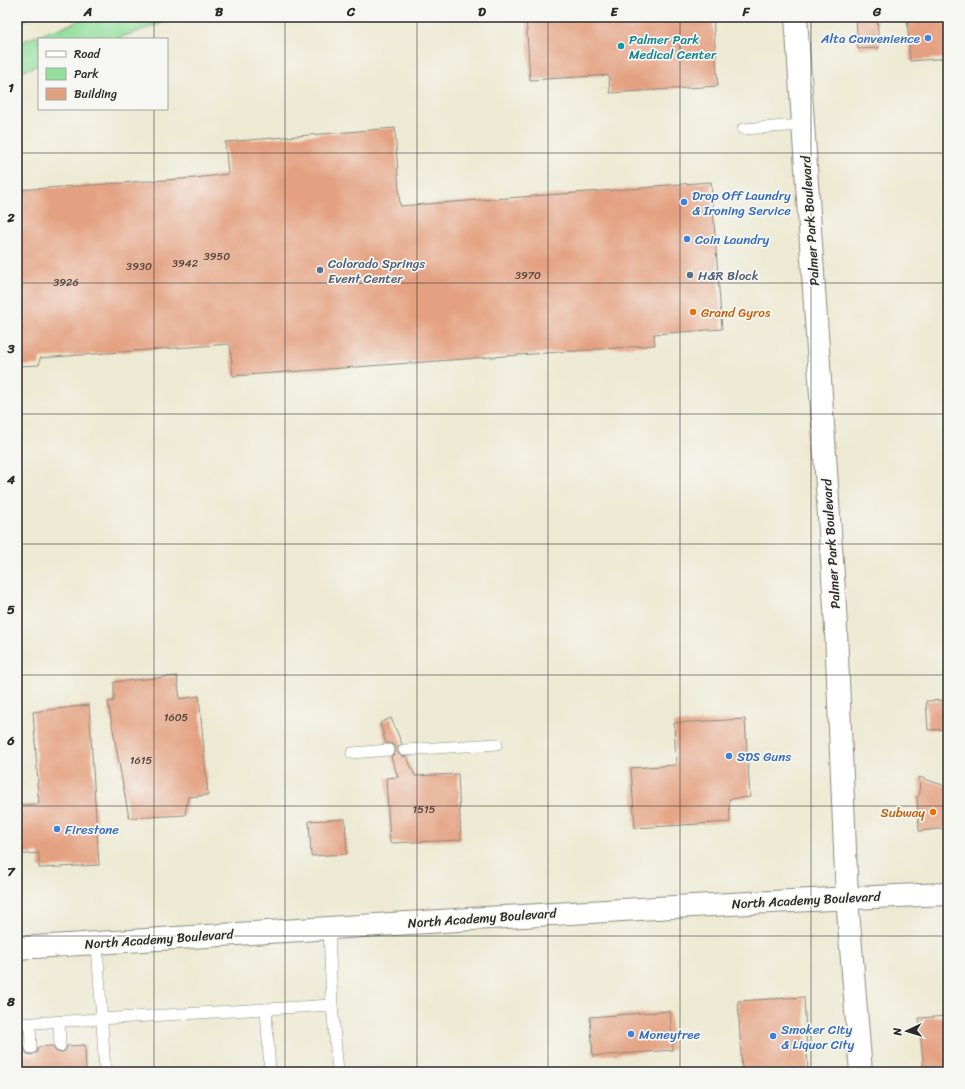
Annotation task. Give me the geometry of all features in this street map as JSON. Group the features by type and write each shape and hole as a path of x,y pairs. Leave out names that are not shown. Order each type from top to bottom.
{"main road":[{"name":"Palmer Park Boulevard","path":"796,17 835,607 847,898 861,1072"},
{"name":"North Academy Boulevard","path":"17,948 608,910 948,894"}],"lane":[{"path":"743,129 803,125"},
{"path":"404,750 498,744"},
{"path":"352,753 389,750"},
{"path":"329,928 332,1005 338,1072"},
{"path":"97,943 105,1072"},
{"path":"17,1024 332,1005"},
{"path":"266,1009 270,1072"},
{"path":"60,1022 60,1046"},
{"path":"30,1024 31,1048"}],"green space":[{"path":"91,17 180,17 119,38 38,38 38,65 17,73 17,43"}],"building":[{"name":"Palmer Park Medical Center","path":"526,17 713,17 718,86 610,93 609,75 530,80"},
{"path":"856,17 877,17 879,48 858,49"},
{"name":"Alta Convenience","path":"907,17 948,17 948,58 910,61"},
{"path":"395,128 400,206 711,182 722,329 654,334 655,345 233,376 230,344 40,358 39,365 17,366 17,190 195,178 228,174 225,142"},
{"path":"177,676 180,699 199,696 208,795 188,797 185,815 129,818 108,702 114,701 114,682"},
{"path":"948,700 948,729 928,730 926,701"},
{"path":"89,705 99,865 39,868 39,853 17,855 17,805 39,804 33,712"},
{"path":"391,718 402,744 398,747 398,754 407,757 415,776 458,774 461,840 390,843 386,778 398,777 391,757 396,750 395,746 386,743 380,723"},
{"path":"745,719 750,797 729,799 730,822 635,828 631,768 676,765 674,723"},
{"name":"Subway","path":"919,777 948,787 948,828 919,831 917,797 920,794"},
{"path":"345,819 347,854 311,856 309,821"},
{"name":"Smoker City & Liquor City","path":"804,997 808,1072 742,1072 738,1001"},
{"name":"Moneytree","path":"670,1011 673,1050 593,1056 590,1017"},
{"path":"948,1016 948,1072 924,1072 919,1018"},
{"path":"85,1045 86,1072 17,1072 17,1048 24,1048 27,1054 32,1055 37,1052 38,1047 53,1046 56,1052 61,1053 66,1050 67,1046"}],"waterway":[{"path":"17,21 27,17"}],"place":[{"name":"Alta Convenience","path":"928,38"},
{"name":"Palmer Park Medical Center","path":"621,46"},
{"name":"Drop Off Laundry & Ironing Service","path":"684,202"},
{"name":"Coin Laundry","path":"687,239"},
{"name":"Colorado Springs Event Center","path":"320,270"},
{"name":"H&R Block","path":"690,275"},
{"name":"Grand Gyros","path":"693,312"},
{"name":"SDS Guns","path":"729,756"},
{"name":"Subway","path":"933,812"},
{"name":"Firestone","path":"57,829"},
{"name":"Moneytree","path":"631,1034"},
{"name":"Smoker City & Liquor City","path":"773,1036"}]}
